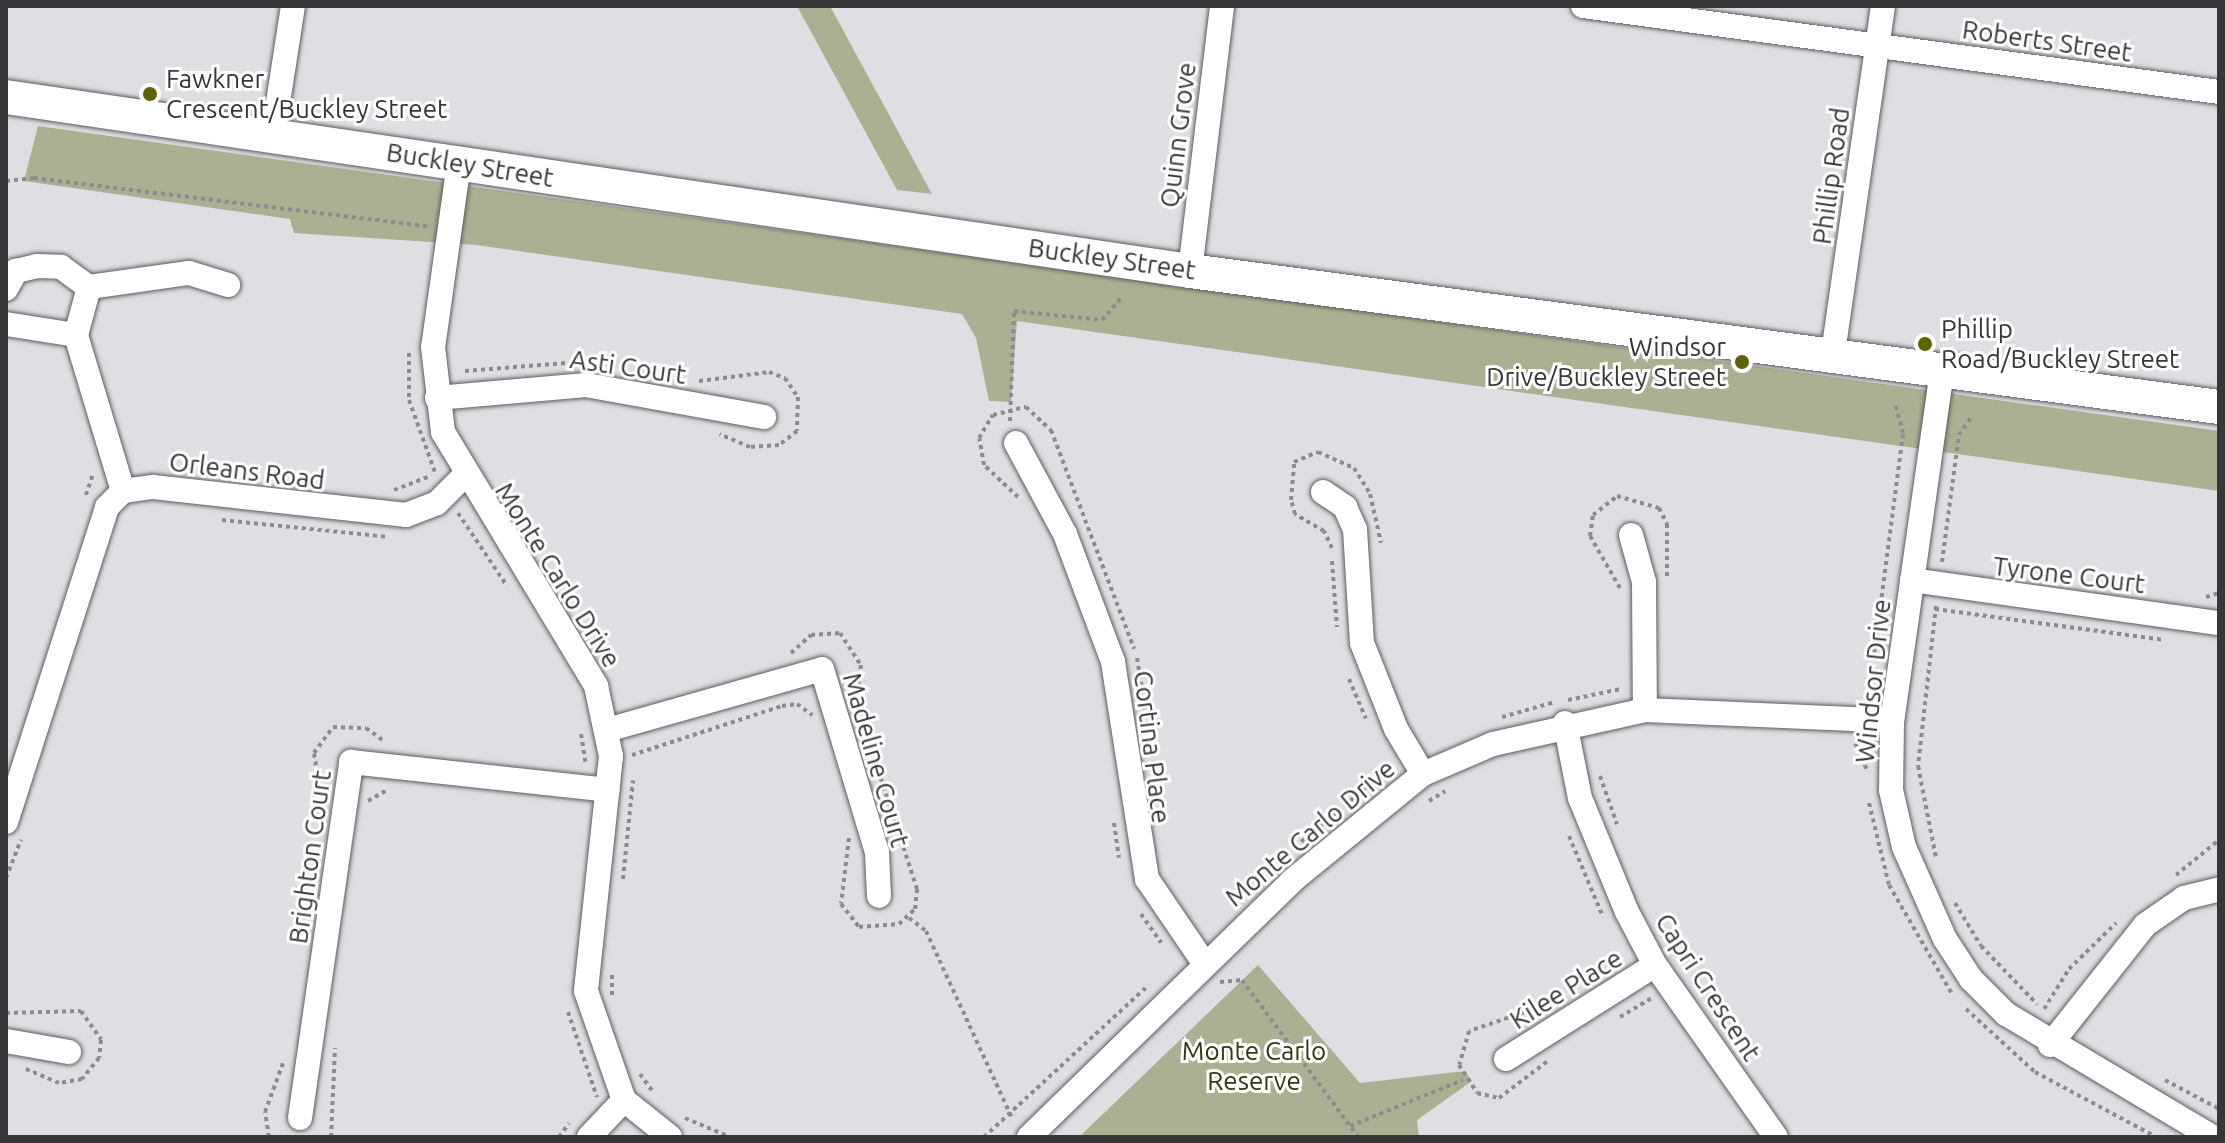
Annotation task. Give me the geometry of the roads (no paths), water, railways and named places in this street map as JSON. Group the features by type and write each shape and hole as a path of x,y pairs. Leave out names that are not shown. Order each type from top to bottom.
{"main road":[{"name":"Buckley Street","path":"11,100 273,135 1190,271 1833,353 1942,371 2219,407"}],"street":[{"path":"273,135 293,6"},
{"name":"Quinn Grove","path":"1190,271 1222,6"},
{"name":"Roberts Street","path":"1583,6 2219,92"},
{"name":"Phillip Road","path":"1833,353 1883,6"},
{"name":"Monte Carlo Drive","path":"459,163 433,347 437,398 464,476 572,640 596,686 607,730 598,789 586,991 618,1106"},
{"path":"6,289 16,271 37,266 61,267 89,287 189,273 228,285"},
{"path":"6,822 107,507 123,491 76,335 89,287"},
{"path":"6,324 76,335"},
{"name":"Windsor Drive","path":"1942,371 1892,721 1891,790 1925,900 1971,979 2212,1137"},
{"name":"Asti Court","path":"437,398 586,385 764,417"},
{"name":"Cortina Place","path":"1016,443 1065,534 1113,662 1147,879 1204,963"},
{"name":"Orleans Road","path":"123,491 153,487 372,515 406,515 440,484 464,476"},
{"path":"1323,492 1345,507 1355,529 1362,643 1396,729 1423,774"},
{"path":"1631,535 1644,582 1645,701"},
{"name":"Tyrone Court","path":"1912,580 1937,598 2219,623"},
{"name":"Madeline Court","path":"607,730 822,669 877,852 879,896"},
{"name":"Monte Carlo Drive","path":"1029,1137 1204,963 1423,774 1565,723 1645,701 1867,707 1892,721"},
{"name":"Capri Crescent","path":"1565,723 1602,861 1655,965 1776,1137"},
{"name":"Brighton Court","path":"300,1118 351,762 598,789"},
{"path":"2057,1035 2145,925 2184,898 2219,889"},
{"name":"Kilee Place","path":"1506,1059 1655,965"},
{"path":"6,1041 69,1052"},
{"path":"589,1137 618,1106 670,1137"}],"place":[{"name":"Fawkner Crescent/Buckley Street","path":"150,94"},
{"name":"Phillip Road/Buckley Street","path":"1925,344"},
{"name":"Windsor Drive/Buckley Street","path":"1742,362"}],"park label":[{"name":"Monte Carlo Reserve","path":"1254,1066"}]}
